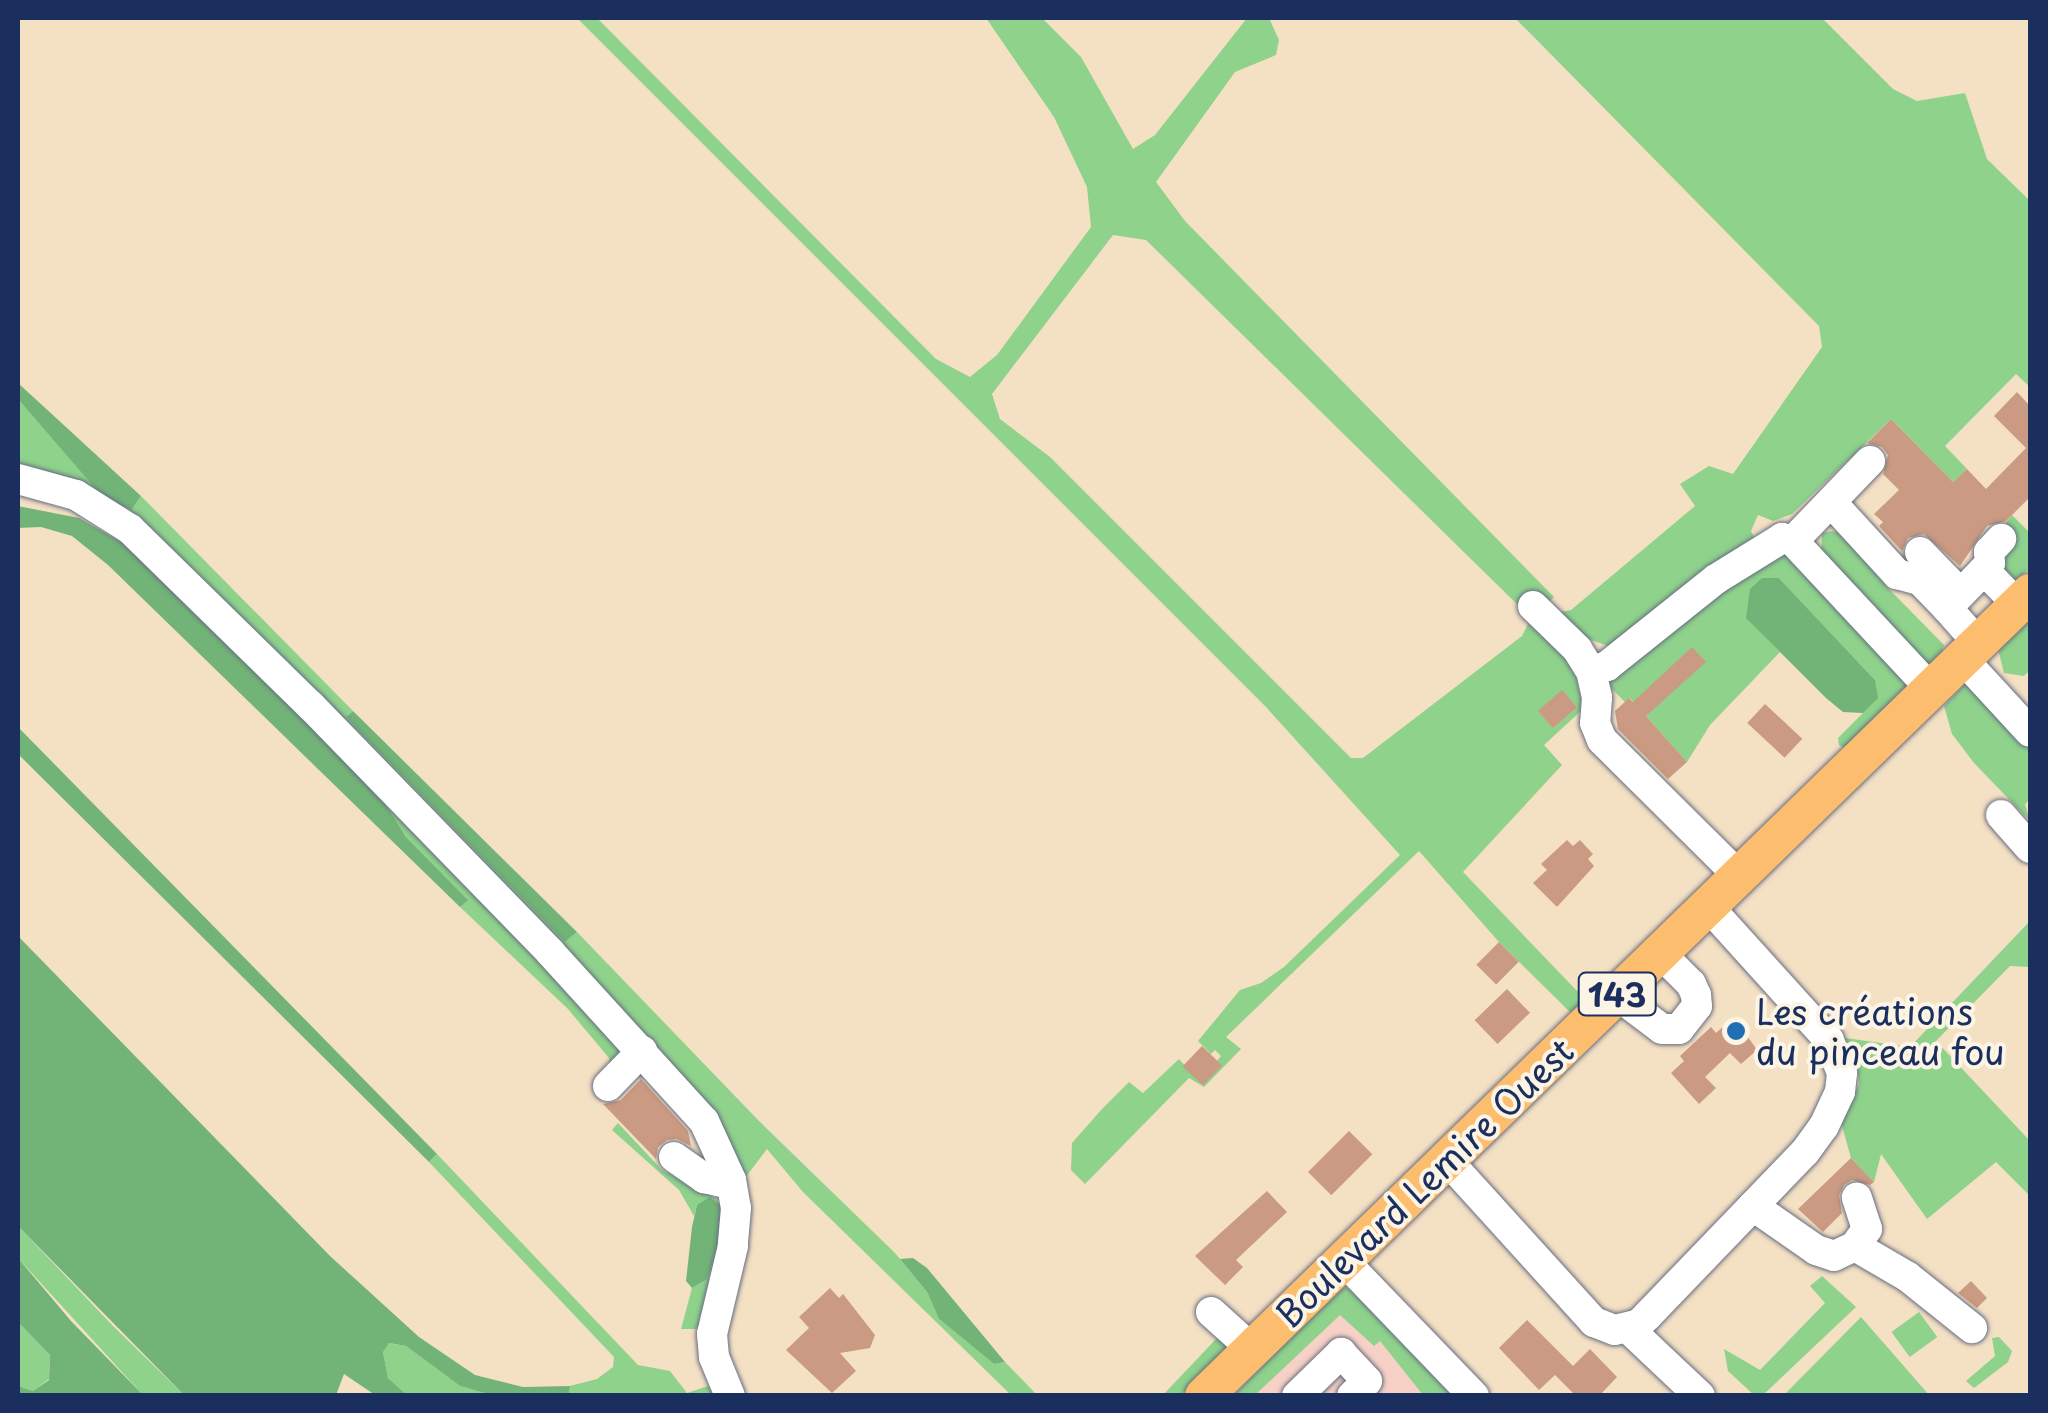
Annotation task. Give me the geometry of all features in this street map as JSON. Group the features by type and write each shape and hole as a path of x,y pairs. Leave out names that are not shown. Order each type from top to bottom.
{"main road":[{"name":"Boulevard Lemire Ouest","path":"1206,1395 2024,599"}],"street":[{"path":"1793,540 1870,461"},
{"path":"18,480 76,495 130,529 338,733 704,1120 731,1184 735,1229 712,1334 714,1357 730,1396"},
{"path":"1830,502 1897,574 1920,580 1954,601"},
{"path":"1591,671 1607,666 1728,570 1782,538 1793,540 1931,689"},
{"path":"1954,601 1990,564 1989,552 2002,539"},
{"path":"1920,552 1954,601 1970,651 2030,732"},
{"path":"1984,570 2024,599"},
{"path":"1533,606 1577,649 1591,671 1597,697 1595,724 1602,740 1739,876"},
{"path":"2001,815 2030,848"},
{"path":"1447,1160 1594,1322 1615,1330 1628,1328 1648,1315 1754,1206 1824,1126 1836,1106 1842,1073 1838,1056 1810,1016 1708,906"},
{"path":"1617,995 1662,1028 1679,1028 1696,1006 1696,995 1691,984 1660,954"},
{"path":"608,1086 642,1051"},
{"path":"674,1157 704,1178 731,1184"},
{"path":"1754,1206 1816,1250 1834,1256 1855,1246 1866,1229 1858,1198"},
{"path":"1855,1246 1908,1276 1972,1328"},
{"path":"1343,1260 1474,1396"},
{"path":"1211,1312 1252,1349"},
{"path":"1628,1328 1700,1396"},
{"path":"1297,1396 1340,1353 1367,1381 1352,1396"}],"shaded area":[{"path":"1338,1290 1440,1396 1229,1396"}],"green space":[{"path":"577,18 597,18 936,359 970,377 997,355 1091,227 1087,187 1054,117 986,18 1042,18 1081,57 1133,149 1155,135 1247,18 1269,18 1279,40 1276,55 1235,72 1156,182 1185,221 1554,597 1546,605 1556,613 1571,610 1695,506 1680,484 1709,466 1733,474 1822,347 1819,326 1515,18 1822,18 1893,89 1917,101 1965,93 1987,159 2030,201 2030,387 2016,374 1945,446 1967,469 1953,482 1891,419 1792,514 1773,521 1758,515 1751,531 1756,541 1612,647 1573,634 1572,657 1583,709 1544,745 1562,765 1463,872 1577,991 1594,980 1602,988 1573,1015 1499,942 1419,851 1226,1037 1241,1049 1204,1087 1189,1078 1085,1184 1071,1170 1072,1143 1103,1108 1129,1082 1143,1093 1179,1059 1202,1085 1221,1066 1217,1061 1221,1056 1215,1050 1211,1054 1198,1041 1240,990 1261,983 1284,967 1400,855 1266,707","holes":["1113,235 1146,240 1531,618 1522,636 1363,758 1351,758 1050,457 1000,419 992,394","1562,691 1577,707 1553,728 1539,712"]},
{"path":"18,383 141,496 131,510 101,495 18,399"},
{"path":"18,399 102,495 130,510 141,496 353,711 346,717 565,942 577,932 758,1120 895,1253 927,1292 939,1319 994,1364 1005,1362 1037,1395 1011,1395 803,1192 767,1149 745,1178 217,599 18,473"},
{"path":"18,506 79,518 126,545 364,770 406,837 468,900 460,907 108,565 72,536 41,527 18,528"},
{"path":"2012,515 2030,533 2030,569 2013,581 1998,563 2009,531 2006,522"},
{"path":"1822,533 1842,533 1887,577 1885,585 1944,645 1939,660 1926,668 1821,555"},
{"path":"1785,553 1910,681 1908,688 1846,749 1839,745 1838,738 1863,713 1875,680 1779,578 1762,578 1747,618 1780,652 1710,725 1687,762 1630,698 1625,702 1607,684 1622,659 1658,629"},
{"path":"1762,578 1779,578 1875,680 1878,698 1863,713 1843,712 1746,618 1750,589"},
{"path":"2030,617 2030,670 2024,676 2004,673 1998,649"},
{"path":"1964,685 1974,689 2030,746 2030,799 2025,804 2030,821 1952,734 1944,706"},
{"path":"353,711 577,932 565,942 346,717"},
{"path":"18,727 437,1154 429,1162 18,754"},
{"path":"364,770 620,1050 610,1066 609,1058 568,1009 460,907 467,899 406,837"},
{"path":"2030,921 2030,967 2010,966 1936,1041 2030,1141 2030,1196 1996,1162 1927,1219 1881,1154 1874,1182 1851,1158 1841,1122 1859,1084 1857,1060 1845,1038 1910,1047"},
{"path":"18,936 330,1256 419,1337 475,1375 523,1387 570,1386 569,1395 491,1395 460,1386 406,1346 389,1343 383,1352 388,1378 407,1395 375,1395 344,1374 336,1395 184,1395 18,1226"},
{"path":"618,1123 662,1170 715,1198 722,1207 726,1222 709,1307 696,1329 681,1329 692,1288 708,1278 697,1205 694,1216 679,1190 612,1130"},
{"path":"437,1154 638,1365 670,1371 687,1393 708,1386 715,1395 569,1395 570,1386 597,1379 613,1367 614,1357 429,1162"},
{"path":"710,1197 722,1207 720,1239 707,1279 692,1288 686,1281 692,1227 697,1205"},
{"path":"18,1226 184,1395 143,1395 18,1258"},
{"path":"18,1258 71,1321 143,1395 18,1395 18,1386 33,1391 49,1380 50,1355 18,1322"},
{"path":"913,1258 927,1268 1005,1362 994,1364 939,1319 927,1292 900,1259"},
{"path":"1822,1276 1856,1307 1763,1395 1754,1395 1728,1371 1724,1349 1760,1370 1825,1303 1810,1286"},
{"path":"1352,1289 1458,1395 1423,1395 1380,1341 1374,1346 1340,1315 1255,1395 1233,1396 1338,1290"},
{"path":"1919,1312 1937,1337 1910,1357 1891,1332"},
{"path":"1861,1317 1929,1395 1784,1395"},
{"path":"18,1322 50,1355 49,1379 33,1391 18,1386"},
{"path":"1999,1337 2012,1351 2008,1362 1974,1388 1966,1381 1995,1356 1992,1338"},
{"path":"1217,1338 1230,1349 1181,1395 1162,1396"},
{"path":"388,1343 406,1346 460,1386 491,1395 407,1395 388,1378 383,1352"}],"building":[{"path":"2017,392 2030,406 2030,497 2006,521 1987,526 1960,566 1924,534 1908,538 1902,551 1879,526 1883,522 1874,514 1899,490 1883,474 1888,455 1882,447 1867,443 1891,419 1953,482 1967,469 1986,489 2026,448 1994,416"},
{"path":"1692,647 1706,662 1646,716 1687,762 1668,779 1618,729 1615,711 1629,698 1633,702"},
{"path":"1562,690 1577,707 1553,728 1538,711"},
{"path":"1765,704 1802,739 1785,758 1747,723"},
{"path":"1567,840 1573,846 1580,840 1593,854 1588,859 1594,866 1557,907 1533,883 1547,870 1541,864"},
{"path":"1499,942 1519,962 1496,984 1476,965"},
{"path":"1507,989 1530,1013 1498,1044 1475,1020"},
{"path":"1734,1017 1757,1050 1741,1064 1730,1053 1705,1077 1716,1088 1699,1104 1671,1073 1684,1061 1680,1056 1711,1027 1716,1033"},
{"path":"1202,1046 1222,1065 1203,1086 1183,1066"},
{"path":"641,1079 688,1131 691,1146 677,1139 667,1140 658,1147 656,1159 603,1104 621,1100"},
{"path":"1349,1131 1372,1154 1331,1195 1308,1172"},
{"path":"1851,1158 1874,1182 1870,1185 1852,1180 1844,1185 1839,1195 1842,1213 1823,1232 1798,1209"},
{"path":"1267,1191 1287,1212 1236,1260 1243,1267 1225,1285 1195,1256"},
{"path":"1971,1281 1987,1298 1977,1308 1958,1293"},
{"path":"830,1288 839,1298 843,1294 875,1335 870,1348 840,1353 856,1371 832,1393 786,1350 809,1328 799,1317"},
{"path":"1527,1320 1573,1366 1590,1349 1617,1377 1599,1396 1576,1396 1555,1375 1539,1390 1499,1348"}],"place":[{"name":"Les créations du pinceau fou","path":"1736,1031"}]}
